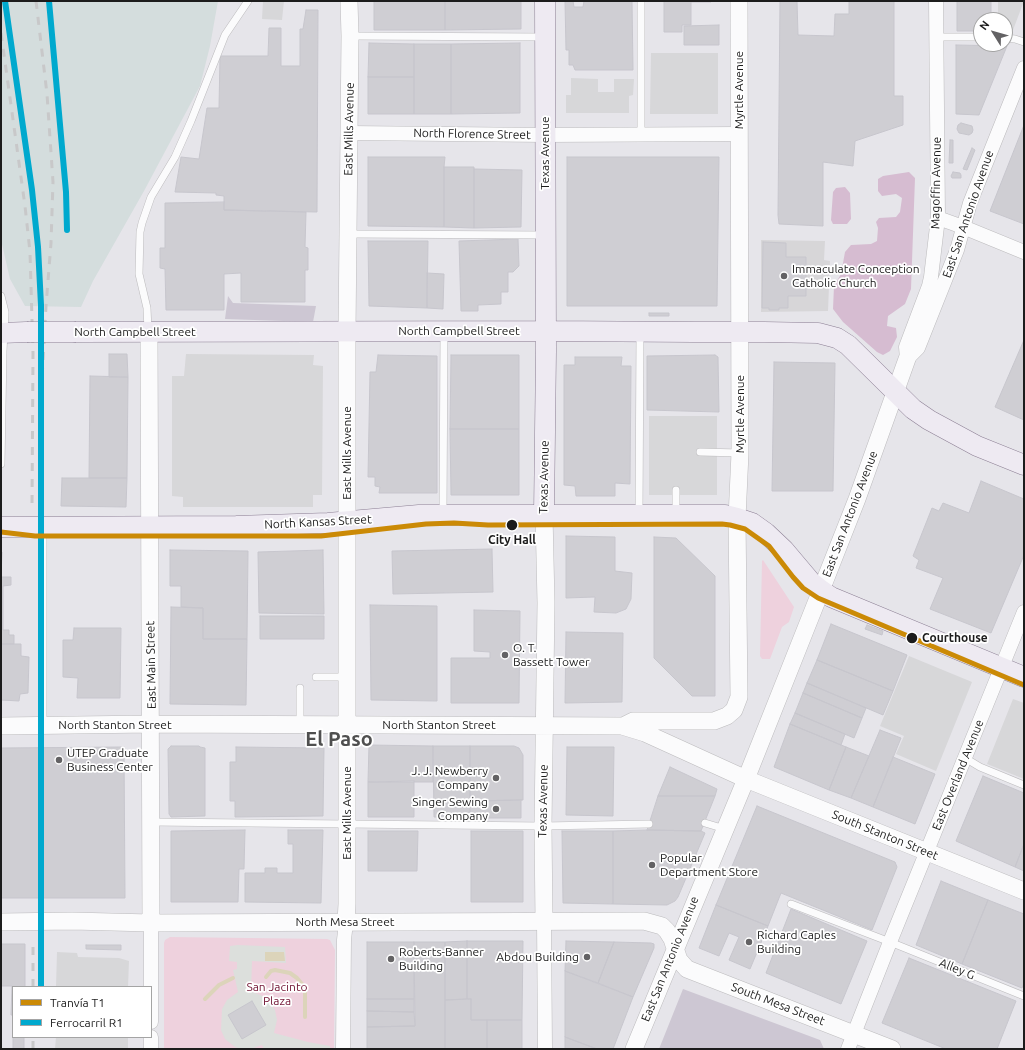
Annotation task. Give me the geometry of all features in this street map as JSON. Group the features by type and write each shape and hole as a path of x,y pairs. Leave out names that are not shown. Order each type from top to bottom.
{"main road":[{"name":"Texas Avenue","path":"544,514 546,331 545,1"},
{"name":"North Campbell Street","path":"2,333 546,331 740,332 829,335 848,345 913,409 929,420 977,446 1024,465"},
{"name":"North Kansas Street","path":"1,527 149,525 236,526 347,522 443,514 725,515 752,523 766,533 784,550 811,582 838,600 1024,677"}],"street":[{"name":"East Mills Avenue","path":"343,1049 344,940 347,904 346,677 349,1"},
{"name":"Myrtle Avenue","path":"622,726 633,721 714,721 727,716 734,710 739,698 737,518 740,453 738,1"},
{"name":"Magoffin Avenue","path":"907,359 906,346 931,277 938,218 936,1"},
{"name":"East San Antonio Avenue","path":"634,1049 746,778 821,590 857,499 907,359 918,348 957,250 970,203 1024,68"},
{"name":"North Florence Street","path":"349,132 545,135 739,134"},
{"path":"938,218 1024,252"},
{"name":"East Main Street","path":"148,332 151,724 151,986"},
{"name":"Texas Avenue","path":"544,514 546,603 543,826 545,1049"},
{"name":"East Overland Avenue","path":"851,1041 1024,612"},
{"name":"North Stanton Street","path":"1,726 300,724 622,726 645,733 746,778"},
{"name":"South Stanton Street","path":"746,778 1024,891"},
{"name":"North Mesa Street","path":"1,922 72,921 151,923 644,921 662,926 667,931 675,948"},
{"name":"South Mesa Street","path":"675,948 679,960 687,969 851,1041 892,1049"},
{"path":"151,1038 151,1049"}],"lane":[{"path":"148,332 146,308 140,274 140,232 142,223 151,197 178,150 225,36 248,1"},
{"path":"641,1 641,134"},
{"path":"350,36 544,37"},
{"path":"936,37 973,38"},
{"path":"1013,39 1024,42"},
{"path":"348,234 545,235"},
{"path":"1,296 5,312 2,333 1,464"},
{"path":"443,514 444,331"},
{"path":"639,515 640,332"},
{"path":"700,452 740,453"},
{"path":"676,490 676,515"},
{"path":"43,526 43,725"},
{"path":"316,677 346,677"},
{"path":"300,688 300,724"},
{"path":"965,758 980,767 1024,785"},
{"path":"151,822 543,826 649,824"},
{"path":"704,823 725,829"},
{"name":"Alley G","path":"791,904 1024,996"}],"shaded area":[{"path":"1,1 218,1 210,46 200,86 144,191 93,281 81,307 25,306 10,279 2,244 1,227"},
{"path":"263,1 284,1 282,20 262,19"},
{"path":"998,1 1024,1 1013,30 1013,12 998,12"},
{"path":"651,53 718,53 718,114 650,114"},
{"path":"571,78 598,79 598,92 614,92 614,79 634,79 633,95 629,96 629,113 566,113 566,95 571,95"},
{"path":"909,172 915,178 911,289 905,304 888,316 887,326 896,328 897,337 890,351 883,355 877,352 843,322 833,309 834,286 841,274 845,252 851,245 871,244 877,241 878,228 876,222 879,218 896,217 900,212 902,198 896,194 882,196 878,191 878,179 883,176"},
{"path":"845,187 850,193 851,219 847,224 833,224 831,220 833,192 836,188"},
{"path":"761,240 825,241 824,260 830,261 828,311 761,312"},
{"path":"228,296 233,303 316,306 313,322 225,319"},
{"path":"186,354 314,355 313,365 323,366 322,495 313,495 313,507 183,507 183,497 172,496 172,376 184,376"},
{"path":"649,416 717,416 717,495 649,495"},
{"path":"909,656 972,682 936,771 896,754 904,736 880,726"},
{"path":"1013,699 1024,703 1024,779 987,764"},
{"name":"San Jacinto Plaza","path":"230,946 285,947 286,963 252,961 251,991 267,998 275,1010 277,1020 274,1033 330,1046 330,1049 264,1049 262,1045 251,1049 241,1049 235,1047 225,1039 221,1030 222,1009 227,1000 238,992 233,970 237,969 237,962 229,961"},
{"path":"57,952 77,953 78,957 119,958 129,961 128,986 56,986"},
{"path":"265,952 284,952 285,961 265,961"},
{"path":"683,989 820,1040 824,1049 659,1049"},
{"path":"56,1038 128,1038 128,1049 55,1049"}],"green space":[{"path":"763,560 794,607 789,622 782,627 770,659 762,659 760,656"},
{"name":"San Jacinto Plaza","path":"170,937 330,940 335,950 334,1049 164,1049 164,943 165,940"}],"building":[{"path":"374,1 445,1 445,30 374,30"},
{"path":"445,1 521,1 521,29 445,30"},
{"path":"565,1 573,1 574,7 583,7 584,1 632,1 633,70 575,70 573,65 569,65 569,50 566,50"},
{"path":"664,1 711,2 691,2 691,25 682,25 682,32 664,32"},
{"path":"780,1 797,1 798,35 834,36 835,14 849,14 849,1 894,1 894,96 903,96 903,125 855,141 853,166 823,162 823,226 779,224"},
{"path":"957,1 991,1 991,12 973,12 973,31 957,31"},
{"path":"306,10 318,10 317,212 224,210 224,196 216,195 216,193 175,192 181,157 199,159 207,108 219,108 220,56 268,56 269,28 281,28 281,66 300,66 300,29 303,29"},
{"path":"719,25 719,45 684,45 684,26"},
{"path":"369,43 414,44 414,77 368,77"},
{"path":"520,43 520,113 451,114 451,44"},
{"path":"414,44 451,44 451,114 414,114"},
{"path":"956,45 973,45 973,52 1005,52 979,115 956,114"},
{"path":"368,77 414,77 414,114 368,114"},
{"path":"961,123 972,126 972,133 969,135 959,133 957,129 958,125"},
{"path":"1024,125 1024,224 990,211"},
{"path":"950,140 953,140 953,163 949,163"},
{"path":"972,148 975,150 967,170 963,169"},
{"path":"368,157 445,157 444,227 368,226"},
{"path":"567,157 719,157 717,306 567,306"},
{"path":"444,167 474,167 474,228 444,227"},
{"path":"474,169 522,170 521,227 474,228"},
{"path":"953,172 960,173 961,178 952,178 951,176"},
{"path":"224,202 224,210 306,212 305,247 308,248 308,270 305,270 305,302 241,302 241,273 224,274 224,310 166,310 165,269 160,268 160,248 165,248 165,203"},
{"path":"518,239 519,266 513,272 508,272 508,292 501,292 501,304 478,305 478,311 461,311 459,241"},
{"path":"368,241 428,241 427,308 369,306"},
{"name":"Immaculate Conception Catholic Church","path":"763,242 786,243 786,257 806,257 806,296 788,296 788,308 769,310 769,308 762,308"},
{"path":"427,273 444,274 443,309 427,308"},
{"path":"649,313 669,313 669,316 649,316"},
{"path":"1024,340 1024,420 995,407"},
{"path":"109,354 127,354 128,377 109,377"},
{"path":"378,355 437,356 437,493 379,493 380,487 375,486 375,477 368,477 370,372 376,372"},
{"path":"451,355 519,355 519,429 450,429"},
{"path":"715,355 718,357 719,412 647,410 647,356"},
{"path":"575,357 622,357 621,366 631,366 630,484 615,483 615,496 576,496 575,486 564,485 564,365 575,365"},
{"path":"774,362 835,363 833,491 772,491"},
{"path":"90,376 128,377 127,478 89,478"},
{"path":"450,429 519,429 519,495 451,495"},
{"path":"62,478 127,478 126,507 61,506"},
{"path":"981,481 1024,499 1024,555 991,633 930,609 943,578 916,568 919,560 913,556 932,508 939,511 943,503 969,513"},
{"path":"566,536 615,537 615,571 632,573 631,599 626,609 616,613 594,612 595,597 566,598"},
{"path":"654,537 676,538 715,576 715,696 692,696 654,658"},
{"path":"492,549 493,592 393,594 392,551"},
{"path":"170,550 248,551 247,639 203,639 203,608 181,607 181,586 170,586"},
{"path":"323,550 324,614 259,613 258,552"},
{"path":"1,552 2,552 1,577"},
{"path":"1,577 11,577 11,585 3,586 3,630 9,630 9,635 14,635 14,644 1,644"},
{"path":"370,605 437,606 437,701 371,700"},
{"path":"171,607 203,608 203,639 247,639 246,705 170,704"},
{"name":"O. T. Bassett Tower","path":"474,610 520,611 519,703 451,703 451,658 490,658 490,652 474,651"},
{"path":"260,616 324,616 324,639 260,639"},
{"path":"831,624 907,655 893,691 817,660"},
{"path":"867,625 883,631 882,635 865,629"},
{"path":"74,628 121,628 120,698 77,698 78,678 63,677 63,640 73,640"},
{"path":"566,632 623,633 622,702 565,703"},
{"path":"1,644 21,644 21,656 29,657 28,693 20,694 19,701 1,700"},
{"path":"817,660 893,691 883,715 807,683"},
{"path":"807,683 866,708 862,718 803,693"},
{"path":"803,693 862,718 854,738 795,713"},
{"path":"795,713 845,734 841,745 790,724"},
{"path":"790,724 846,747 829,790 774,767"},
{"path":"880,730 901,738 873,807 851,798"},
{"path":"369,745 433,746 433,782 368,782"},
{"path":"171,746 199,746 205,748 205,816 171,817 169,814 168,749"},
{"path":"433,746 470,746 470,818 434,817"},
{"name":"J. J. Newberry Company","path":"470,746 514,746 519,748 523,755 523,800 470,801"},
{"path":"124,747 125,898 1,898 1,748"},
{"path":"236,747 324,748 323,816 235,817 235,801 230,801 230,762 236,762"},
{"path":"567,747 614,747 613,816 566,815"},
{"path":"846,747 869,756 851,798 829,790"},
{"path":"893,757 935,774 915,824 873,807"},
{"path":"670,767 717,789 715,796 658,796"},
{"path":"983,776 1024,793 1024,844 1015,867 956,841"},
{"path":"414,781 414,817 368,817 368,782"},
{"path":"658,796 715,796 701,831 647,830"},
{"name":"Singer Sewing Company","path":"521,800 521,818 470,818 470,801"},
{"path":"757,806 895,862 897,867 872,930 781,893 768,926 716,905"},
{"path":"245,830 244,869 239,869 238,902 171,902 171,831"},
{"path":"288,830 323,830 321,903 245,902 245,873 265,873 265,868 277,868 277,873 293,873 293,844 288,844"},
{"path":"368,831 418,831 417,871 368,871"},
{"path":"471,831 523,831 523,902 471,902"},
{"path":"562,831 613,831 613,904 563,903"},
{"name":"Popular Department Store","path":"613,831 701,831 705,833 675,901 667,905 613,904"},
{"path":"1024,844 1024,871 1015,867"},
{"path":"941,881 988,900 962,964 916,945"},
{"path":"988,900 1024,914 1024,983 1022,988 962,964"},
{"name":"Richard Caples Building","path":"716,905 768,926 750,969 729,960 739,937 729,933 719,956 699,948"},
{"path":"791,909 867,941 841,1004 766,973"},
{"path":"467,941 467,999 445,1000 445,942"},
{"path":"467,941 523,941 522,1020 471,1020 471,999 467,999"},
{"name":"Abdou Building","path":"566,941 614,942 598,983 565,971"},
{"name":"Roberts-Banner Building","path":"367,942 414,942 414,999 367,999"},
{"path":"414,942 445,942 445,1049 367,1049 367,1027 415,1026"},
{"path":"614,942 654,944 654,948 633,997 598,983"},
{"path":"1,944 25,944 25,986 1,986"},
{"path":"86,945 121,945 121,950 86,949"},
{"path":"909,958 1016,1001 997,1049 946,1049 882,1023"},
{"path":"565,971 633,997 613,1049 597,1049 565,1037"},
{"path":"12,986 12,1015 11,1015"},
{"path":"367,999 414,999 414,1012 367,1011"},
{"path":"471,999 471,1020 487,1020 487,1049 445,1049 445,1000"},
{"path":"252,1001 266,1025 242,1039 228,1015"},
{"path":"367,1011 414,1012 415,1026 367,1027"},
{"path":"487,1020 522,1020 522,1049 487,1049"},
{"path":"565,1037 597,1049 565,1049"},
{"path":"13,1038 24,1038 24,1049 13,1049"}],"waterway":[{"path":"266,977 271,971 275,970 290,973 297,978 305,990 305,1017"},
{"path":"205,999 219,985 233,978"}],"railway":[{"path":"36,1 47,94 53,182 51,243 41,397"},
{"path":"1,33 30,252 33,353 32,507"},
{"path":"33,943 33,986"},
{"path":"33,1038 33,1049"}],"tram line":[{"name":"T1","path":"1,532 35,536 321,536 426,524 454,523 488,525 730,525 745,529 769,546 803,588 818,598 1024,685"}],"rail line":[{"name":"R1","path":"5,1 32,190 38,247 41,305 41,986"},
{"name":"R1","path":"49,1 66,192 67,230"}],"place":[{"name":"Immaculate Conception Catholic Church","path":"784,276"},
{"name":"City Hall","path":"512,525"},
{"name":"Courthouse","path":"912,638"},
{"name":"O. T. Bassett Tower","path":"505,655"},
{"name":"UTEP Graduate Business Center","path":"59,760"},
{"name":"J. J. Newberry Company","path":"496,778"},
{"name":"Singer Sewing Company","path":"496,809"},
{"name":"Popular Department Store","path":"652,865"},
{"name":"Richard Caples Building","path":"749,942"},
{"name":"Abdou Building","path":"587,957"},
{"name":"Roberts-Banner Building","path":"391,959"}],"district":[{"name":"El Paso","path":"339,739"}]}
